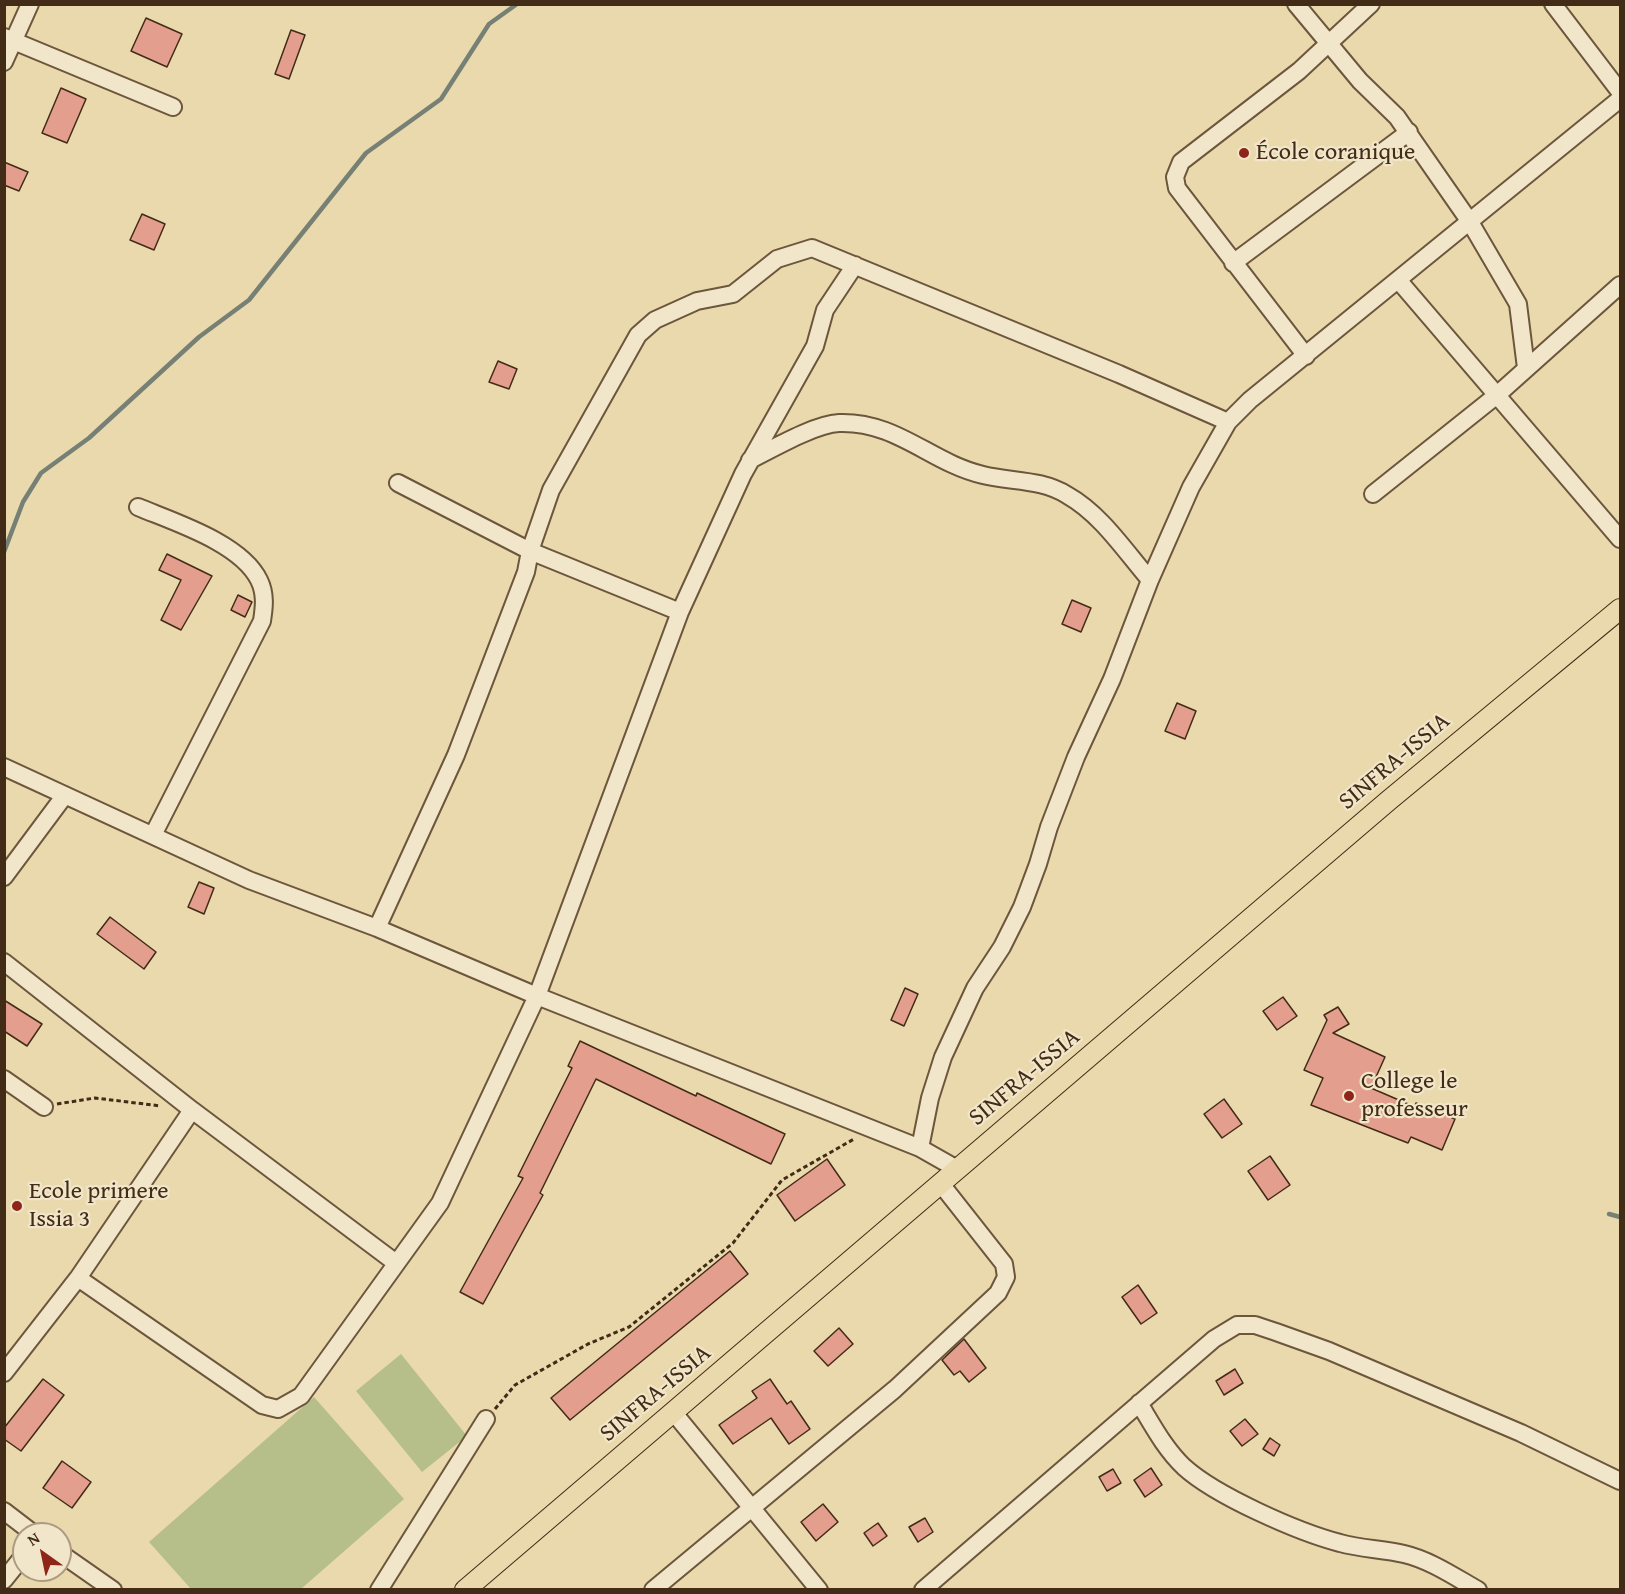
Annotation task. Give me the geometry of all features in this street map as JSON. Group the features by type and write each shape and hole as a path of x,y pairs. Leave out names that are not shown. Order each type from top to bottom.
{"main road":[{"name":"SINFRA-ISSIA","path":"465,1590 1388,801 1620,609"}],"street":[{"path":"4,62 9,39 30,4"},
{"path":"1296,4 1360,81 1409,132 1470,222 1518,304 1526,368"},
{"path":"1306,356 1177,188 1176,171 1181,162 1261,102 1371,4"},
{"path":"1553,4 1620,92"},
{"path":"9,39 173,107"},
{"path":"920,1148 930,1098 943,1058 975,988 1002,946 1022,908 1049,827 1112,679 1150,580 1191,487 1228,422 1250,400 1620,99"},
{"path":"1233,263 1409,132"},
{"path":"377,928 456,755 526,572 530,551 551,490 638,335 655,320 697,301 733,294 777,259 812,249 1228,422"},
{"path":"78,1278 262,1405 278,1409 301,1396 440,1203 537,996 680,612 750,460 815,346 825,310 855,265"},
{"path":"1399,281 1620,539"},
{"path":"1372,494 1497,395 1620,285"},
{"path":"750,460 798,436 837,423 878,426 953,464 983,475 1039,482 1068,495 1106,528 1150,580"},
{"path":"398,483 530,551 680,612"},
{"path":"138,507 218,540 259,580 265,601 262,621 153,835"},
{"path":"4,767 249,880 377,928 537,996 920,1148 957,1169"},
{"path":"4,877 66,795"},
{"path":"4,962 192,1110 396,1263"},
{"path":"4,1079 44,1107"},
{"path":"4,1373 78,1278 192,1110"},
{"path":"654,1590 895,1389 998,1293 1006,1278 1004,1264 941,1184"},
{"path":"923,1590 1139,1403 1214,1340 1237,1325 1255,1325 1329,1351 1521,1433 1620,1481"},
{"path":"1139,1403 1162,1442 1184,1467 1210,1487 1302,1530 1341,1543 1404,1554 1426,1562 1478,1590"},
{"path":"674,1413 819,1590"},
{"path":"379,1590 486,1419"},
{"path":"4,1511 18,1522"},
{"path":"72,1561 113,1590"}],"path":[{"path":"44,1107 95,1098 192,1110"},
{"path":"486,1419 515,1385 588,1344 629,1326 733,1243 782,1180 872,1129"}],"green space":[{"path":"401,1354 467,1436 422,1472 356,1391"},
{"path":"314,1397 404,1499 301,1589 191,1589 149,1542"}],"building":[{"path":"146,18 182,34 167,67 131,51"},
{"path":"291,30 305,35 289,79 275,74"},
{"path":"61,88 86,99 67,143 42,133"},
{"path":"4,162 28,172 19,191 4,185"},
{"path":"142,214 165,224 154,250 130,240"},
{"path":"498,361 517,369 509,389 489,382"},
{"path":"167,554 212,576 181,630 161,620 181,580 159,570"},
{"path":"238,595 252,602 245,617 231,610"},
{"path":"1072,600 1091,608 1081,632 1062,624"},
{"path":"1177,703 1196,711 1185,739 1165,731"},
{"path":"199,882 214,888 204,914 188,907"},
{"path":"110,917 156,952 144,969 97,934"},
{"path":"905,988 918,994 904,1026 891,1020"},
{"path":"1283,997 1297,1016 1277,1030 1263,1011"},
{"path":"4,1000 42,1024 27,1046 4,1031"},
{"path":"1338,1007 1349,1024 1333,1033 1385,1057 1371,1088 1415,1107 1416,1103 1455,1119 1442,1150 1411,1137 1408,1143 1311,1105 1323,1078 1304,1070 1327,1020 1324,1015"},
{"path":"580,1041 696,1096 697,1093 785,1134 771,1164 596,1079 540,1193 543,1195 483,1304 460,1292 523,1178 518,1176 572,1068 568,1066"},
{"path":"1224,1099 1242,1124 1222,1138 1204,1114"},
{"path":"1270,1156 1290,1185 1268,1200 1248,1171"},
{"path":"827,1159 845,1185 795,1221 777,1195"},
{"path":"730,1251 748,1274 570,1420 551,1398"},
{"path":"1138,1285 1157,1313 1141,1324 1122,1297"},
{"path":"839,1328 853,1344 828,1366 814,1351"},
{"path":"964,1339 986,1368 969,1382 960,1371 954,1375 942,1360"},
{"path":"1235,1369 1243,1383 1224,1395 1216,1381"},
{"path":"43,1379 64,1395 21,1451 4,1439 4,1428"},
{"path":"770,1379 787,1404 791,1401 810,1429 789,1444 771,1418 733,1444 719,1425 757,1398 752,1391"},
{"path":"1245,1419 1258,1434 1242,1446 1230,1431"},
{"path":"1270,1438 1280,1445 1274,1456 1263,1449"},
{"path":"62,1461 91,1482 72,1508 43,1488"},
{"path":"1151,1468 1162,1485 1145,1497 1134,1480"},
{"path":"1113,1469 1121,1483 1107,1491 1099,1477"},
{"path":"823,1504 838,1522 816,1541 801,1522"},
{"path":"925,1518 933,1532 918,1542 909,1527"},
{"path":"878,1523 887,1536 873,1546 864,1533"}],"waterway":[{"path":"4,552 23,502 41,473 89,438 199,337 249,300 366,153 441,99 489,24 517,4"},
{"path":"1609,1214 1620,1217"}],"place":[{"name":"École coranique","path":"1244,153"},
{"name":"College le professeur","path":"1349,1096"},
{"name":"Ecole primere Issia 3","path":"17,1206"}]}
